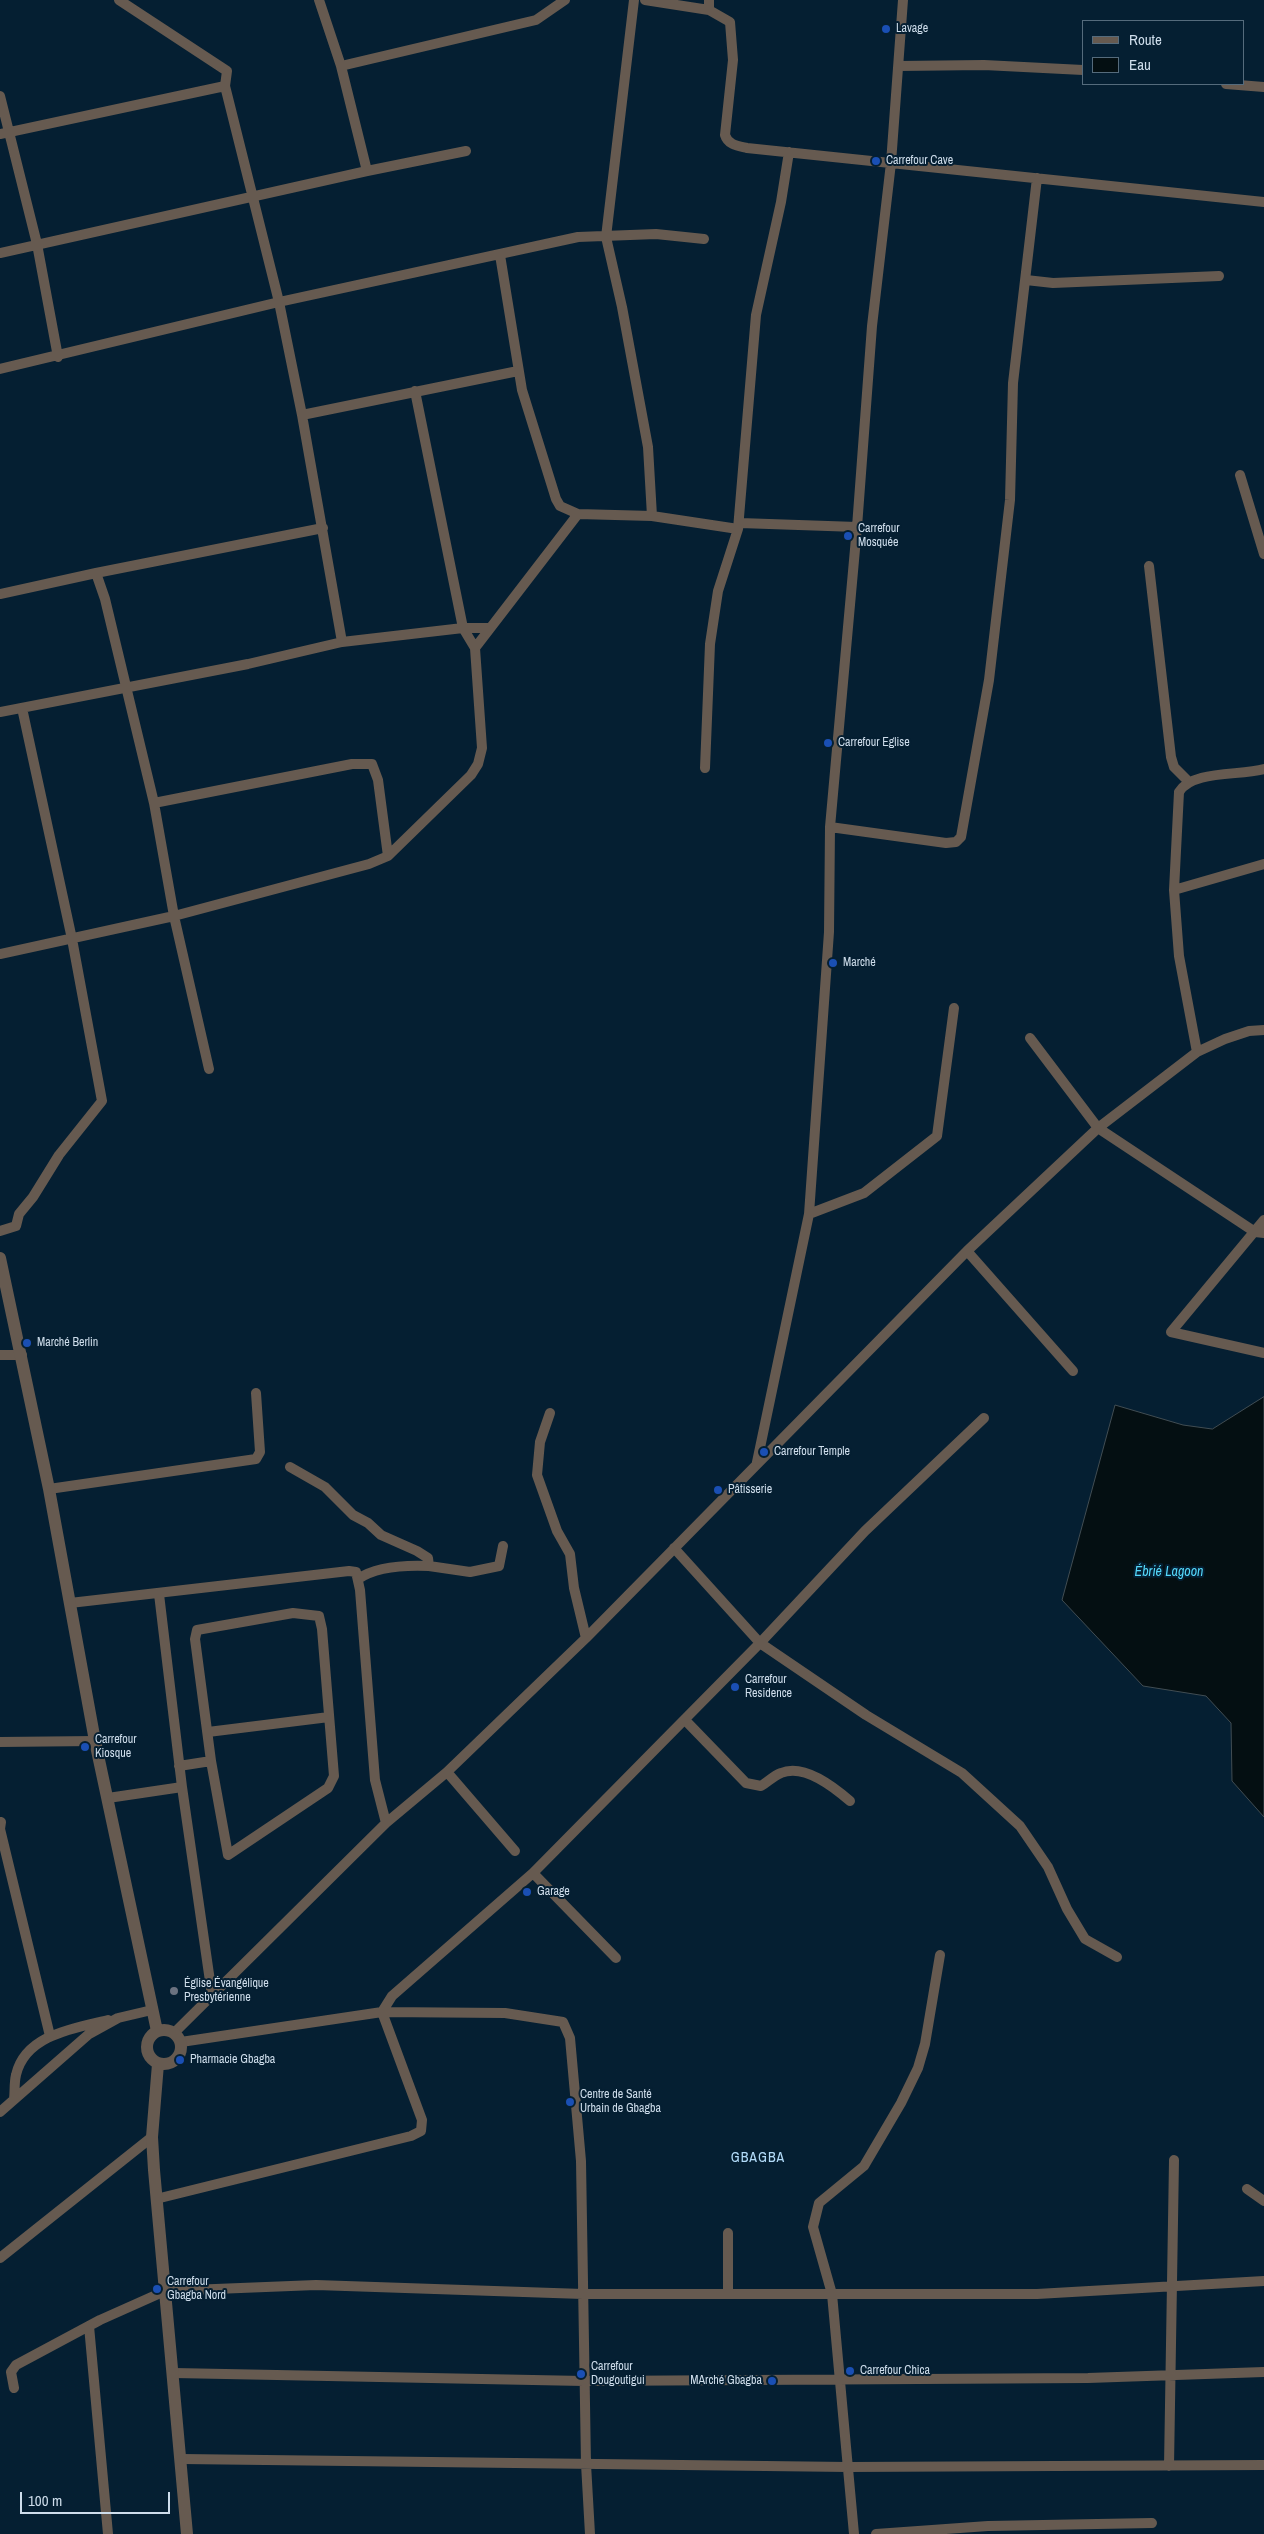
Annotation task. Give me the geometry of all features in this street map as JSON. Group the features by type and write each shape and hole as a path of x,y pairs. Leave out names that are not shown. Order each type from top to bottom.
{"street":[{"path":"119,0 227,71 225,86 279,302 302,415 342,642"},
{"path":"319,0 341,66 366,170"},
{"path":"341,66 536,20 565,0"},
{"path":"634,0 606,237 648,447 652,516"},
{"path":"645,0 709,5 730,22 733,60 726,140 731,144 747,148 1264,202"},
{"path":"757,1463 809,1214 829,932 830,827 857,527 872,326 891,163 903,0"},
{"path":"899,66 984,65 1082,70"},
{"path":"1239,85 1264,87"},
{"path":"4,134 225,86"},
{"path":"0,96 4,134 37,244 58,357"},
{"path":"0,252 366,170 466,151"},
{"path":"706,768 710,644 718,591 739,526 756,315 781,202 788,152"},
{"path":"830,827 946,843 956,842 961,837 991,661 1010,500 1013,383 1037,178"},
{"path":"0,369 58,357 279,302 578,237 656,234 704,238"},
{"path":"500,255 518,371 556,500 560,506 578,514 652,516 739,526 857,527"},
{"path":"1026,280 1053,283 1219,276"},
{"path":"302,415 518,371"},
{"path":"0,954 174,916 267,893 369,864 388,856 471,775 478,764 482,748 475,648 463,628 415,391"},
{"path":"1240,475 1264,554"},
{"path":"475,648 578,514"},
{"path":"0,594 323,528"},
{"path":"1149,566 1171,757 1174,767 1188,781"},
{"path":"96,573 105,599 154,803 174,916 209,1069"},
{"path":"0,712 248,664 342,642 463,628 490,628"},
{"path":"0,1231 16,1226 19,1214 33,1197 58,1155 102,1101 72,939 22,708"},
{"path":"154,803 352,764 372,764 378,780 388,856"},
{"path":"1198,1052 1179,956 1174,890 1178,800 1180,792 1188,781 1199,778 1251,773 1264,769"},
{"path":"1174,890 1264,864"},
{"path":"809,1214 864,1193 936,1136 954,1008"},
{"path":"177,2037 212,1995 386,1823 447,1772 586,1638 967,1251 1098,1128 1198,1052 1225,1039 1249,1031 1264,1030"},
{"path":"1030,1038 1098,1128 1259,1232"},
{"path":"1264,1220 1259,1232 1171,1332 1264,1353"},
{"path":"967,1251 1073,1371"},
{"path":"0,1258 49,1489 96,1741 158,2031"},
{"path":"0,1356 22,1355"},
{"path":"49,1489 256,1459 260,1452 256,1393"},
{"path":"550,1413 540,1442 538,1475 557,1531 570,1554 574,1588 586,1638"},
{"path":"382,2012 392,1996 533,1873 760,1643 865,1531 984,1418"},
{"path":"290,1467 326,1487 353,1515 368,1523 381,1535 418,1551 428,1558 429,1566"},
{"path":"358,1579 368,1573 396,1567 429,1566 470,1572 499,1566 503,1546"},
{"path":"674,1548 760,1643 866,1715 962,1772 1020,1826 1048,1867 1067,1909 1085,1939 1117,1957"},
{"path":"70,1603 349,1571 356,1572 375,1780 386,1823"},
{"path":"159,1594 179,1766 212,1995"},
{"path":"293,1613 319,1616 322,1629 329,1718 334,1776 328,1788 228,1855 208,1732 196,1640 197,1630 293,1613"},
{"path":"208,1732 329,1718"},
{"path":"685,1720 746,1783 761,1786 782,1772 793,1771 821,1778 850,1801"},
{"path":"0,1742 96,1741"},
{"path":"179,1766 212,1761"},
{"path":"447,1772 515,1851"},
{"path":"108,1798 182,1788"},
{"path":"1,1822 0,1829 50,2036"},
{"path":"533,1873 616,1958"},
{"path":"854,2534 832,2294 813,2226 813,2218 818,2203 864,2166 902,2103 918,2068 925,2044 940,1955"},
{"path":"14,2099 16,2076 22,2060 29,2051 50,2036 152,2010"},
{"path":"156,2198 411,2136 421,2131 422,2120 382,2012"},
{"path":"177,2037 382,2012 505,2013 563,2022 570,2038 581,2161 584,2382 590,2534"},
{"path":"0,2112 89,2034 118,2018"},
{"path":"169,2030 177,2037 181,2052 174,2062 163,2065 158,2064 149,2056 147,2050 149,2039 158,2031 169,2030"},
{"path":"158,2064 152,2137 156,2198 188,2534"},
{"path":"0,2258 152,2137"},
{"path":"1169,2466 1174,2160"},
{"path":"1247,2189 1264,2201"},
{"path":"728,2233 728,2293"},
{"path":"14,2388 11,2372 16,2365 89,2326 165,2291 316,2285 583,2294 1037,2294 1264,2281"},
{"path":"89,2326 108,2534"},
{"path":"174,2373 584,2382 1170,2376 1264,2372"},
{"path":"182,2459 848,2467 1264,2465"},
{"path":"876,2534 988,2526 1152,2523"}],"water":[{"name":"Ébrié Lagoon","path":"1264,1397 1264,1817 1232,1781 1231,1723 1206,1696 1143,1686 1062,1600 1115,1405 1183,1425 1212,1429"}],"place":[{"name":"Lavage","path":"886,29"},
{"name":"Carrefour Cave","path":"876,161"},
{"name":"Carrefour Mosquée","path":"848,536"},
{"name":"Carrefour Eglise","path":"828,743"},
{"name":"Marché","path":"833,963"},
{"name":"Marché Berlin","path":"27,1343"},
{"name":"Carrefour Temple","path":"764,1452"},
{"name":"Pâtisserie","path":"718,1490"},
{"name":"Carrefour Residence","path":"735,1687"},
{"name":"Carrefour Kiosque","path":"85,1747"},
{"name":"Garage","path":"527,1892"},
{"name":"Église Évangélique Presbytérienne","path":"174,1991"},
{"name":"Pharmacie Gbagba","path":"180,2060"},
{"name":"Centre de Santé Urbain de Gbagba","path":"570,2102"},
{"name":"Carrefour Gbagba Nord","path":"157,2289"},
{"name":"Carrefour Chica","path":"850,2371"},
{"name":"Carrefour Dougoutigui","path":"581,2374"},
{"name":"MArché Gbagba","path":"772,2381"}],"district":[{"name":"GBAGBA","path":"758,2158"}]}
